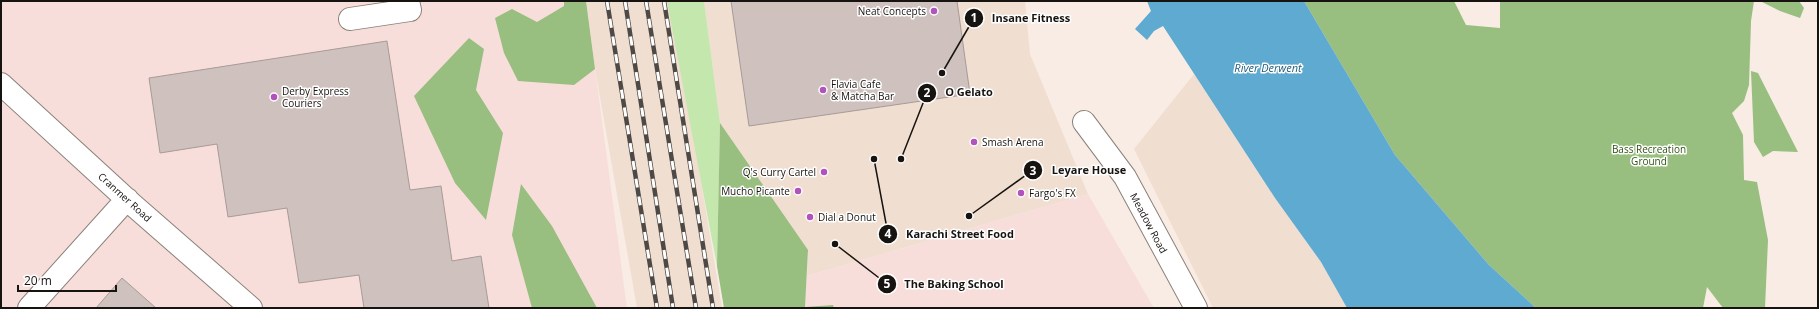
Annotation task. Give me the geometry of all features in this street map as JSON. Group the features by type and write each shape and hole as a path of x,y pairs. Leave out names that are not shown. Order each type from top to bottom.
{"street":[{"path":"350,19 410,10 408,1"},
{"name":"Cranmer Road","path":"1,84 126,199 251,308"},
{"name":"Meadow Road","path":"1084,122 1125,177 1196,308"},
{"path":"29,308 126,199"}],"shaded area":[{"path":"1,1 586,1 627,308 1,308"},
{"path":"586,1 671,1 722,308 637,308 595,69"},
{"path":"704,1 1025,1 1030,54 1088,194 807,276 808,253 720,123"},
{"path":"1194,74 1275,198 1321,262 1347,308 1213,308 1134,149"},
{"path":"1088,194 1154,308 834,308 833,305 804,307 807,276"}],"green space":[{"path":"564,1 586,1 595,69 574,85 518,81 504,53 495,18 512,9 537,22 564,6"},
{"path":"667,1 704,1 720,123 717,266"},
{"name":"Bass Recreation Ground","path":"1304,1 1454,1 1466,25 1500,28 1500,1 1754,1 1751,21 1749,85 1744,101 1732,113 1743,135 1744,180 1757,182 1768,240 1765,308 1723,308 1707,287 1703,308 1536,308 1489,265 1395,155"},
{"path":"1760,1 1799,1 1804,8 1800,18 1780,11"},
{"path":"469,38 484,49 476,90 503,133 486,220 455,183 414,96"},
{"path":"1751,71 1758,73 1798,152 1773,151 1763,157 1754,142"},
{"path":"720,123 808,250 805,307 833,305 834,308 724,308 717,266"},
{"path":"521,184 552,226 597,308 532,308 512,235"}],"water":[{"name":"River Derwent","path":"1147,1 1304,1 1395,155 1489,265 1536,308 1347,308 1321,262 1275,198 1163,26 1154,31 1147,40 1135,29 1151,11"}],"building":[{"path":"731,1 957,1 970,94 749,126"},
{"path":"387,41 410,190 441,186 452,261 481,256 489,308 364,308 359,275 299,283 287,208 228,217 217,144 160,153 149,78"},
{"path":"122,278 156,308 96,308"}],"railway":[{"path":"607,1 657,308"},
{"path":"625,1 673,308"},
{"path":"646,1 696,308"},
{"path":"664,1 713,308"}],"place":[{"name":"Neat Concepts","path":"934,11"},
{"name":"Insane Fitness","path":"942,73"},
{"name":"Flavia Cafe & Matcha Bar","path":"823,90"},
{"name":"Derby Express Couriers","path":"274,97"},
{"name":"Smash Arena","path":"974,142"},
{"name":"Karachi Street Food","path":"874,159"},
{"name":"O Gelato","path":"901,159"},
{"name":"Q's Curry Cartel","path":"824,172"},
{"name":"Mucho Picante","path":"798,191"},
{"name":"Fargo's FX","path":"1021,193"},
{"name":"Leyare House","path":"969,216"},
{"name":"Dial a Donut","path":"810,217"},
{"name":"The Baking School","path":"835,244"}]}
